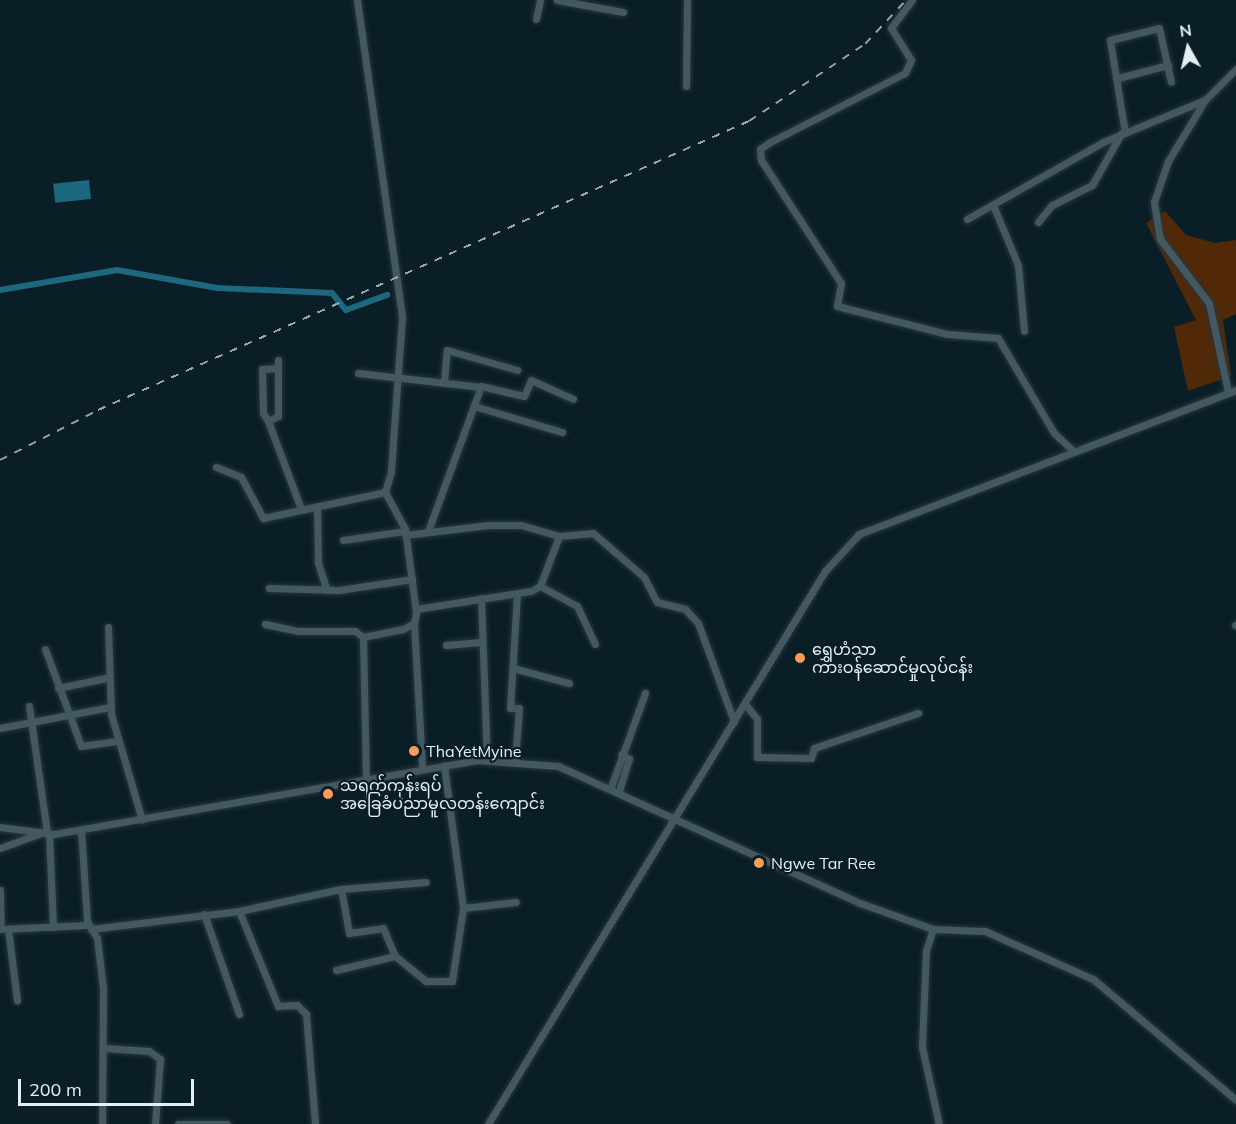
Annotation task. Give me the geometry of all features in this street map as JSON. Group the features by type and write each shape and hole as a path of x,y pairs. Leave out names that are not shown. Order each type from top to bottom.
{"street":[{"path":"357,0 399,276 398,376 391,472 385,492 405,533 412,579 416,609 414,623 422,767"},
{"path":"536,19 540,0"},
{"path":"557,0 585,2 623,12"},
{"path":"686,86 687,0"},
{"path":"912,0 891,28 911,60 905,73 770,142 760,149 761,160 841,283 837,306 947,334 998,338 1054,433 1073,451"},
{"path":"1038,222 1052,205 1092,185 1123,134 1118,78 1110,40 1159,28 1172,82"},
{"path":"1118,78 1168,65"},
{"path":"1228,392 1209,303 1160,239 1154,202 1168,161 1205,100 1236,69"},
{"path":"967,219 1123,134 1205,100"},
{"path":"993,205 1018,265 1024,331"},
{"path":"444,382 447,350 517,370"},
{"path":"268,421 278,416 278,364 262,369 263,413 301,508"},
{"path":"358,373 481,387 524,396 531,380 573,399"},
{"path":"428,531 481,387"},
{"path":"488,1124 825,571 859,534 1236,390"},
{"path":"474,406 562,432"},
{"path":"216,468 241,477 263,518 301,508 385,492"},
{"path":"317,506 318,563 327,590"},
{"path":"344,540 428,531 521,525 559,536 593,533 644,577 657,603 685,609 698,623 734,722"},
{"path":"540,586 559,536"},
{"path":"268,588 327,590 412,579"},
{"path":"416,609 517,593 540,586 577,606 595,644"},
{"path":"515,760 519,708 510,708 517,593"},
{"path":"481,598 487,760"},
{"path":"265,624 297,632 354,631 363,637 414,623"},
{"path":"108,627 106,678 110,707 142,820"},
{"path":"363,637 366,777"},
{"path":"446,645 481,642"},
{"path":"45,649 81,746 118,741"},
{"path":"513,668 569,683"},
{"path":"58,688 106,678"},
{"path":"611,788 645,693"},
{"path":"745,704 757,719 757,757 811,758 814,748 918,713"},
{"path":"29,705 46,833 53,927"},
{"path":"0,728 32,725 110,707"},
{"path":"619,791 629,759 622,754"},
{"path":"0,827 46,833 81,830 422,767 487,760 515,760 558,766 677,816 860,903 933,929 985,931 1093,979 1236,1101"},
{"path":"341,889 349,933 383,927 395,956 426,981 448,984 463,908 444,765"},
{"path":"81,830 90,927 103,988 102,1124"},
{"path":"0,848 46,833"},
{"path":"3,929 90,927 239,911 341,889 426,882"},
{"path":"0,890 3,929 17,1000"},
{"path":"463,908 516,902"},
{"path":"239,911 278,1006 297,1005 306,1014 315,1124"},
{"path":"204,914 240,1014"},
{"path":"933,929 926,950 922,1047 939,1124"},
{"path":"336,970 395,956"},
{"path":"104,1048 149,1051 160,1059 155,1124"},
{"path":"178,1124 227,1124"}],"shaded area":[{"path":"1165,211 1186,235 1215,243 1236,240 1236,314 1223,320 1231,376 1188,391 1174,327 1196,320 1146,223"}],"water":[{"path":"89,180 91,199 55,203 53,184"}],"waterway":[{"path":"0,290 117,270 217,288 332,293 346,310 387,295"}],"railway":[{"path":"0,460 98,410 749,121 865,44 906,0"}],"place":[{"name":"ရွှေဟံသာ ကားဝန်ဆောင်မှုလုပ်ငန်း","path":"800,658"},
{"name":"ThaYetMyine","path":"414,751"},
{"name":"သရက်ကုန်းရပ် အခြေခံပညာမူလတန်းကျောင်း","path":"328,794"},
{"name":"Ngwe Tar Ree","path":"759,863"}]}
